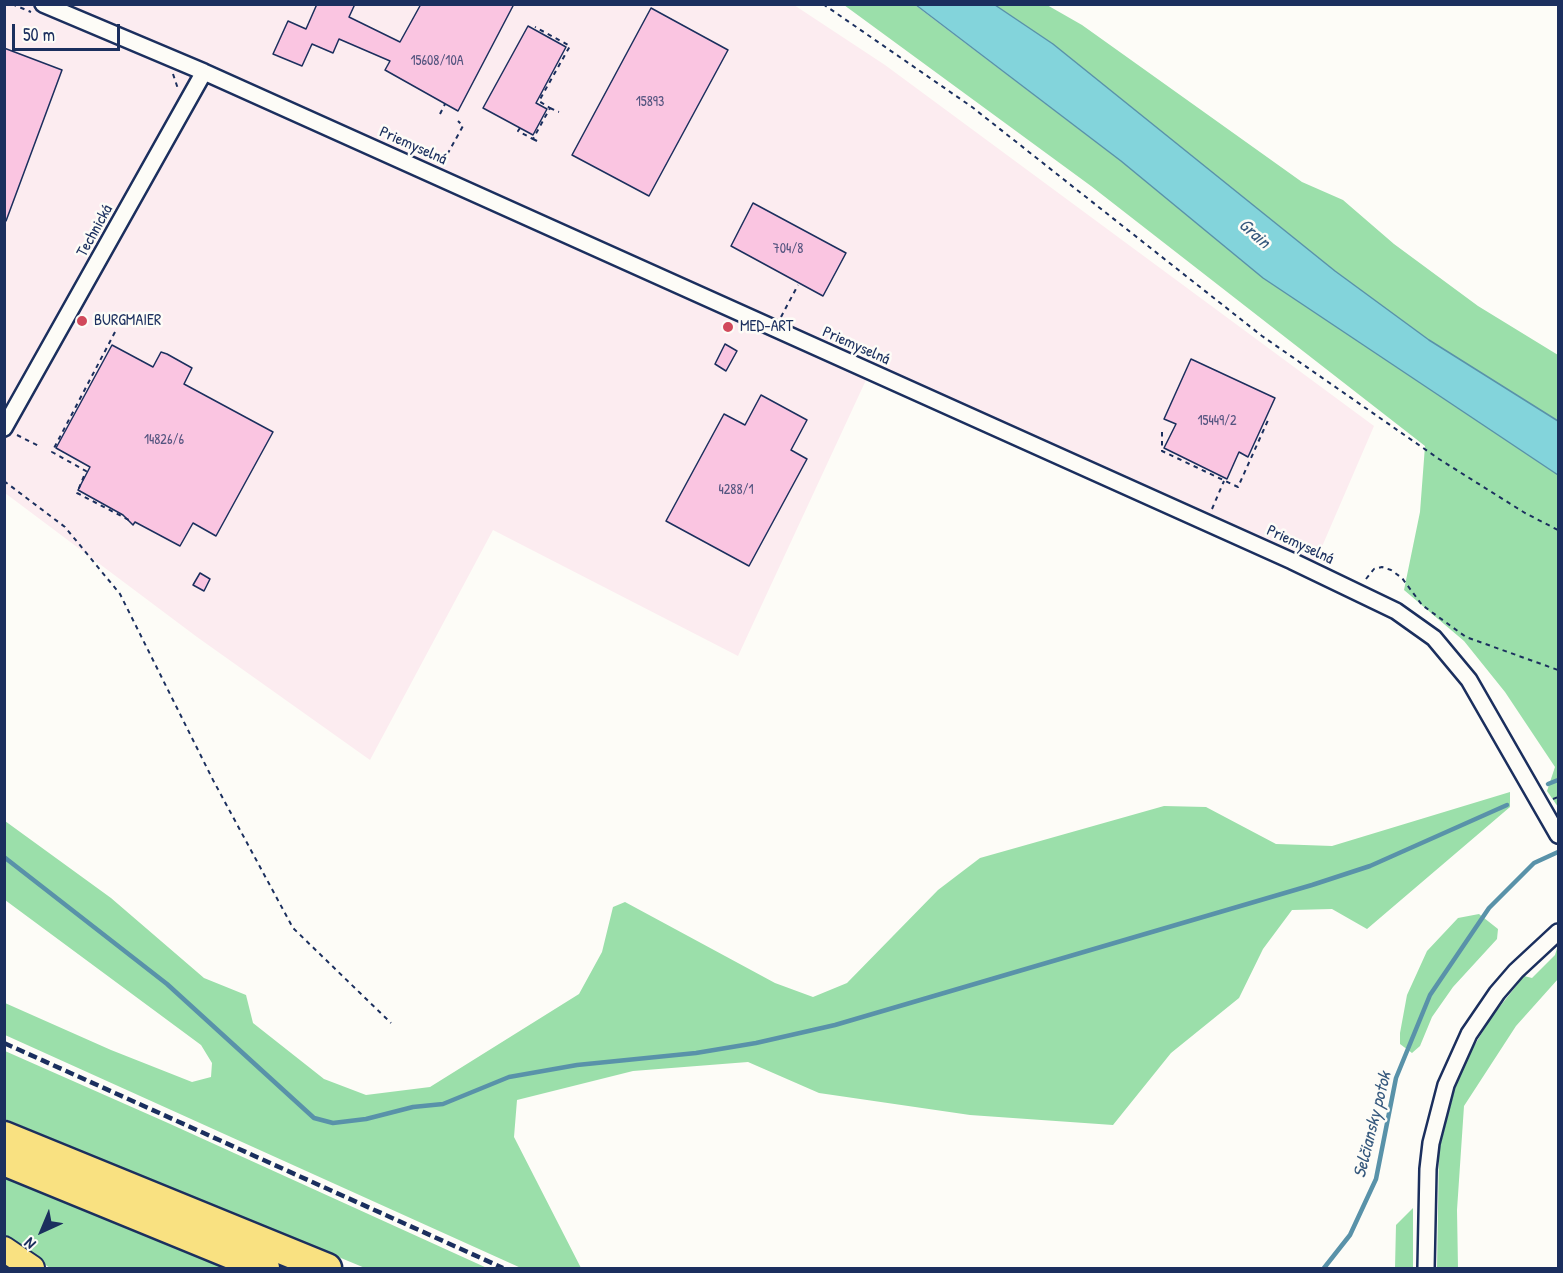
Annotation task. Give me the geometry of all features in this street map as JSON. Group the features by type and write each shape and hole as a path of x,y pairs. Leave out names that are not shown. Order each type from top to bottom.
{"highway":[{"path":"4,1136 327,1269"},
{"path":"4,1161 265,1269"}],"main road":[{"path":"4,1249 32,1269"}],"street":[{"name":"Priemyselná","path":"43,4 204,72 1360,593 1421,627 1453,660 1469,680 1558,835"},
{"name":"Technická","path":"9,430 10,408 204,72"},
{"path":"1426,1269 1428,1169 1433,1133 1446,1085 1469,1034 1492,1000 1516,971 1558,932"}],"path":[{"path":"823,4 972,107 1262,336 1439,459 1525,513 1558,530"},
{"path":"536,27 570,46 539,101 559,112"},
{"path":"440,114 446,104"},
{"path":"533,139 550,108"},
{"path":"440,168 463,126 458,121"},
{"path":"520,128 518,130 541,143"},
{"path":"780,320 798,285"},
{"path":"115,332 52,452 86,471 77,493 129,520 131,518"},
{"path":"1162,432 1162,452 1238,487 1269,418"},
{"path":"9,430 39,446"},
{"path":"1263,432 1268,434"},
{"path":"1248,463 1253,465"},
{"path":"1210,511 1224,480"},
{"path":"4,481 65,527 120,594 213,780 293,928 391,1023"},
{"path":"1228,490 1231,484"},
{"path":"1360,593 1367,575 1374,569 1382,567 1390,570 1402,578 1422,605 1466,637 1558,670"}],"shaded area":[{"path":"4,5 794,5 885,65 1374,426 1308,579 866,380 738,656 493,530 370,760 197,637 5,493"}],"green space":[{"path":"844,5 915,5 1121,161 1263,278 1558,475 1558,807 1547,791 1555,767 1505,692 1464,641 1404,590 1420,512 1425,446 1091,186"},
{"path":"995,5 1047,5 1082,25 1302,182 1343,200 1394,244 1478,306 1558,355 1558,421 1429,340 1335,271 1053,44"},
{"path":"1510,792 1510,807 1367,929 1332,909 1292,910 1263,949 1239,998 1171,1053 1113,1125 970,1115 819,1093 748,1062 633,1071 517,1100 514,1137 581,1268 521,1268 5,1035 5,1003 111,1050 192,1082 211,1077 212,1063 201,1045 5,900 5,821 111,898 204,978 246,995 253,1023 324,1079 366,1095 430,1087 579,994 602,952 613,907 625,902 775,983 813,997 847,983 938,890 980,858 1164,806 1206,807 1276,844 1332,846"},
{"path":"1479,914 1498,929 1497,939 1453,987 1432,1017 1420,1046 1412,1053 1400,1044 1400,1033 1407,995 1427,951 1458,918"},
{"path":"1558,945 1558,979 1516,1026 1464,1106 1457,1210 1458,1268 1437,1268 1439,1150 1455,1088 1470,1053 1490,1019 1524,976 1532,978 1555,955"},
{"path":"5,1051 487,1268 365,1268 5,1119"},
{"path":"4,1175 233,1268 50,1268 5,1237"},
{"path":"1413,1208 1413,1268 1395,1268 1396,1225"}],"water":[{"name":"Grain","path":"916,5 995,5 1053,44 1335,271 1429,340 1558,421 1558,475 1263,278 1121,161"}],"building":[{"path":"317,4 355,4 349,17 400,42 421,4 514,4 458,111 385,70 390,61 339,39 333,53 312,44 302,66 273,54 288,21 306,29"},
{"path":"651,8 728,50 649,196 572,155"},
{"path":"528,26 566,47 536,103 547,109 533,135 483,108"},
{"path":"4,48 62,70 6,221 4,221"},
{"path":"753,203 846,253 823,296 731,246"},
{"path":"725,344 737,351 726,371 715,364"},
{"path":"112,345 153,367 161,352 167,354 192,368 184,384 273,432 216,536 193,523 180,546 135,522 133,525 123,515 78,490 90,467 56,448"},
{"path":"1191,359 1275,398 1248,457 1239,452 1227,479 1164,448 1176,424 1164,419"},
{"path":"761,395 807,420 791,450 807,459 749,566 666,521 724,414 745,425"},
{"path":"200,573 210,579 204,591 193,585"}],"waterway":[{"path":"1548,784 1558,780"},
{"path":"4,857 167,984 314,1118 333,1123 366,1119 413,1107 443,1104 509,1077 577,1065 696,1053 756,1043 835,1025 1312,885 1370,866 1507,805"},
{"name":"Selčiansky potok","path":"1324,1268 1350,1235 1376,1179 1396,1078 1430,995 1489,908 1534,863 1558,852"}],"railway":[{"path":"4,1043 503,1268"}],"place":[{"name":"BURGMAIER","path":"82,321"},
{"name":"MED-ART","path":"728,327"}]}
